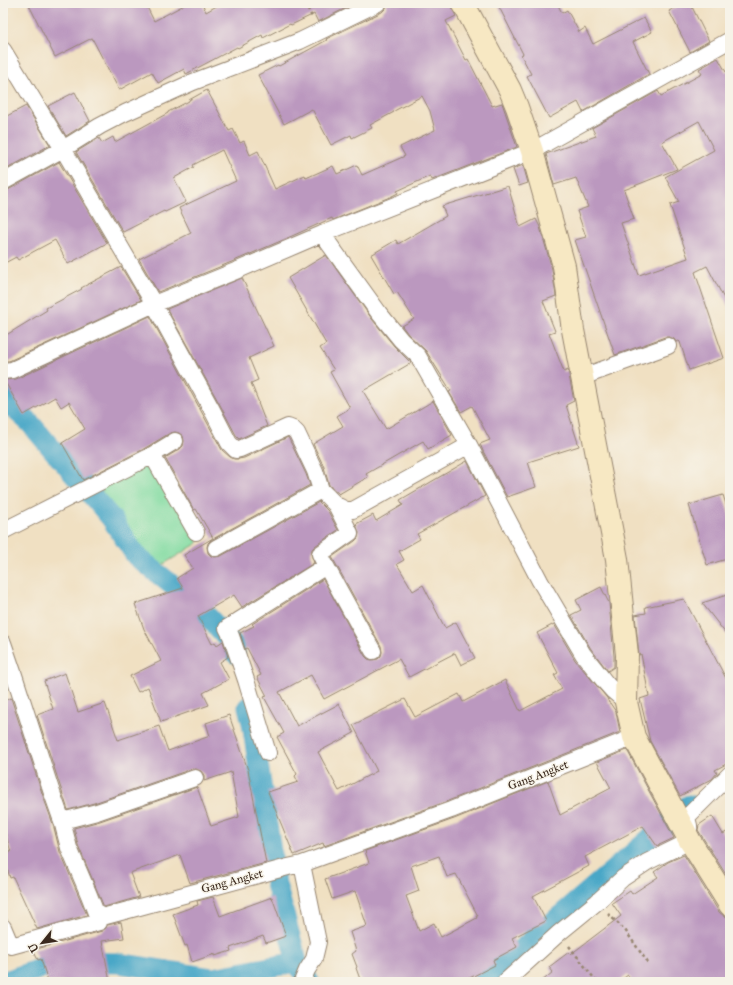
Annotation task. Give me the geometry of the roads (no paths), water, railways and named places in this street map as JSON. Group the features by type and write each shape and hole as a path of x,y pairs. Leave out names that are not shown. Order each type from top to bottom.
{"street":[{"path":"3,182 63,149 100,126 192,82 300,41 378,3"},
{"path":"463,3 510,90 517,107 532,151 564,266 573,330 617,559 627,655 626,702 634,736 681,825 730,905"},
{"path":"3,371 12,370 154,304 322,234 532,151 730,40"},
{"path":"4,54 63,149 154,304 229,443 236,450 288,427 294,429 297,433 315,471 321,490 336,505 350,533 320,554 373,651"},
{"path":"322,234 379,313 401,340 418,356 469,445 540,581 583,654 613,691 626,702"},
{"path":"582,376 668,346"},
{"path":"3,531 99,483 175,441"},
{"path":"336,505 346,510 353,510 469,445"},
{"path":"152,455 196,532"},
{"path":"216,548 321,490"},
{"path":"268,753 246,680 227,628 326,566"},
{"path":"3,643 46,776 62,820 69,848 96,914 99,917"},
{"name":"Gang Angket","path":"3,927 11,946 99,922 99,917 295,865 451,810 634,736"},
{"path":"681,825 689,829 687,818 730,774"},
{"path":"62,820 97,812 195,778"},
{"path":"505,982 623,878 664,852 681,825"},
{"path":"295,865 318,942 314,959 305,976"}],"waterway":[{"path":"3,394 13,408 30,423 111,518 136,556 198,606 232,643 235,653"},
{"path":"248,707 252,723 276,884 297,962 309,982"},
{"path":"483,982 689,805"},
{"path":"3,982 58,962 118,963 213,978 297,962"}]}
